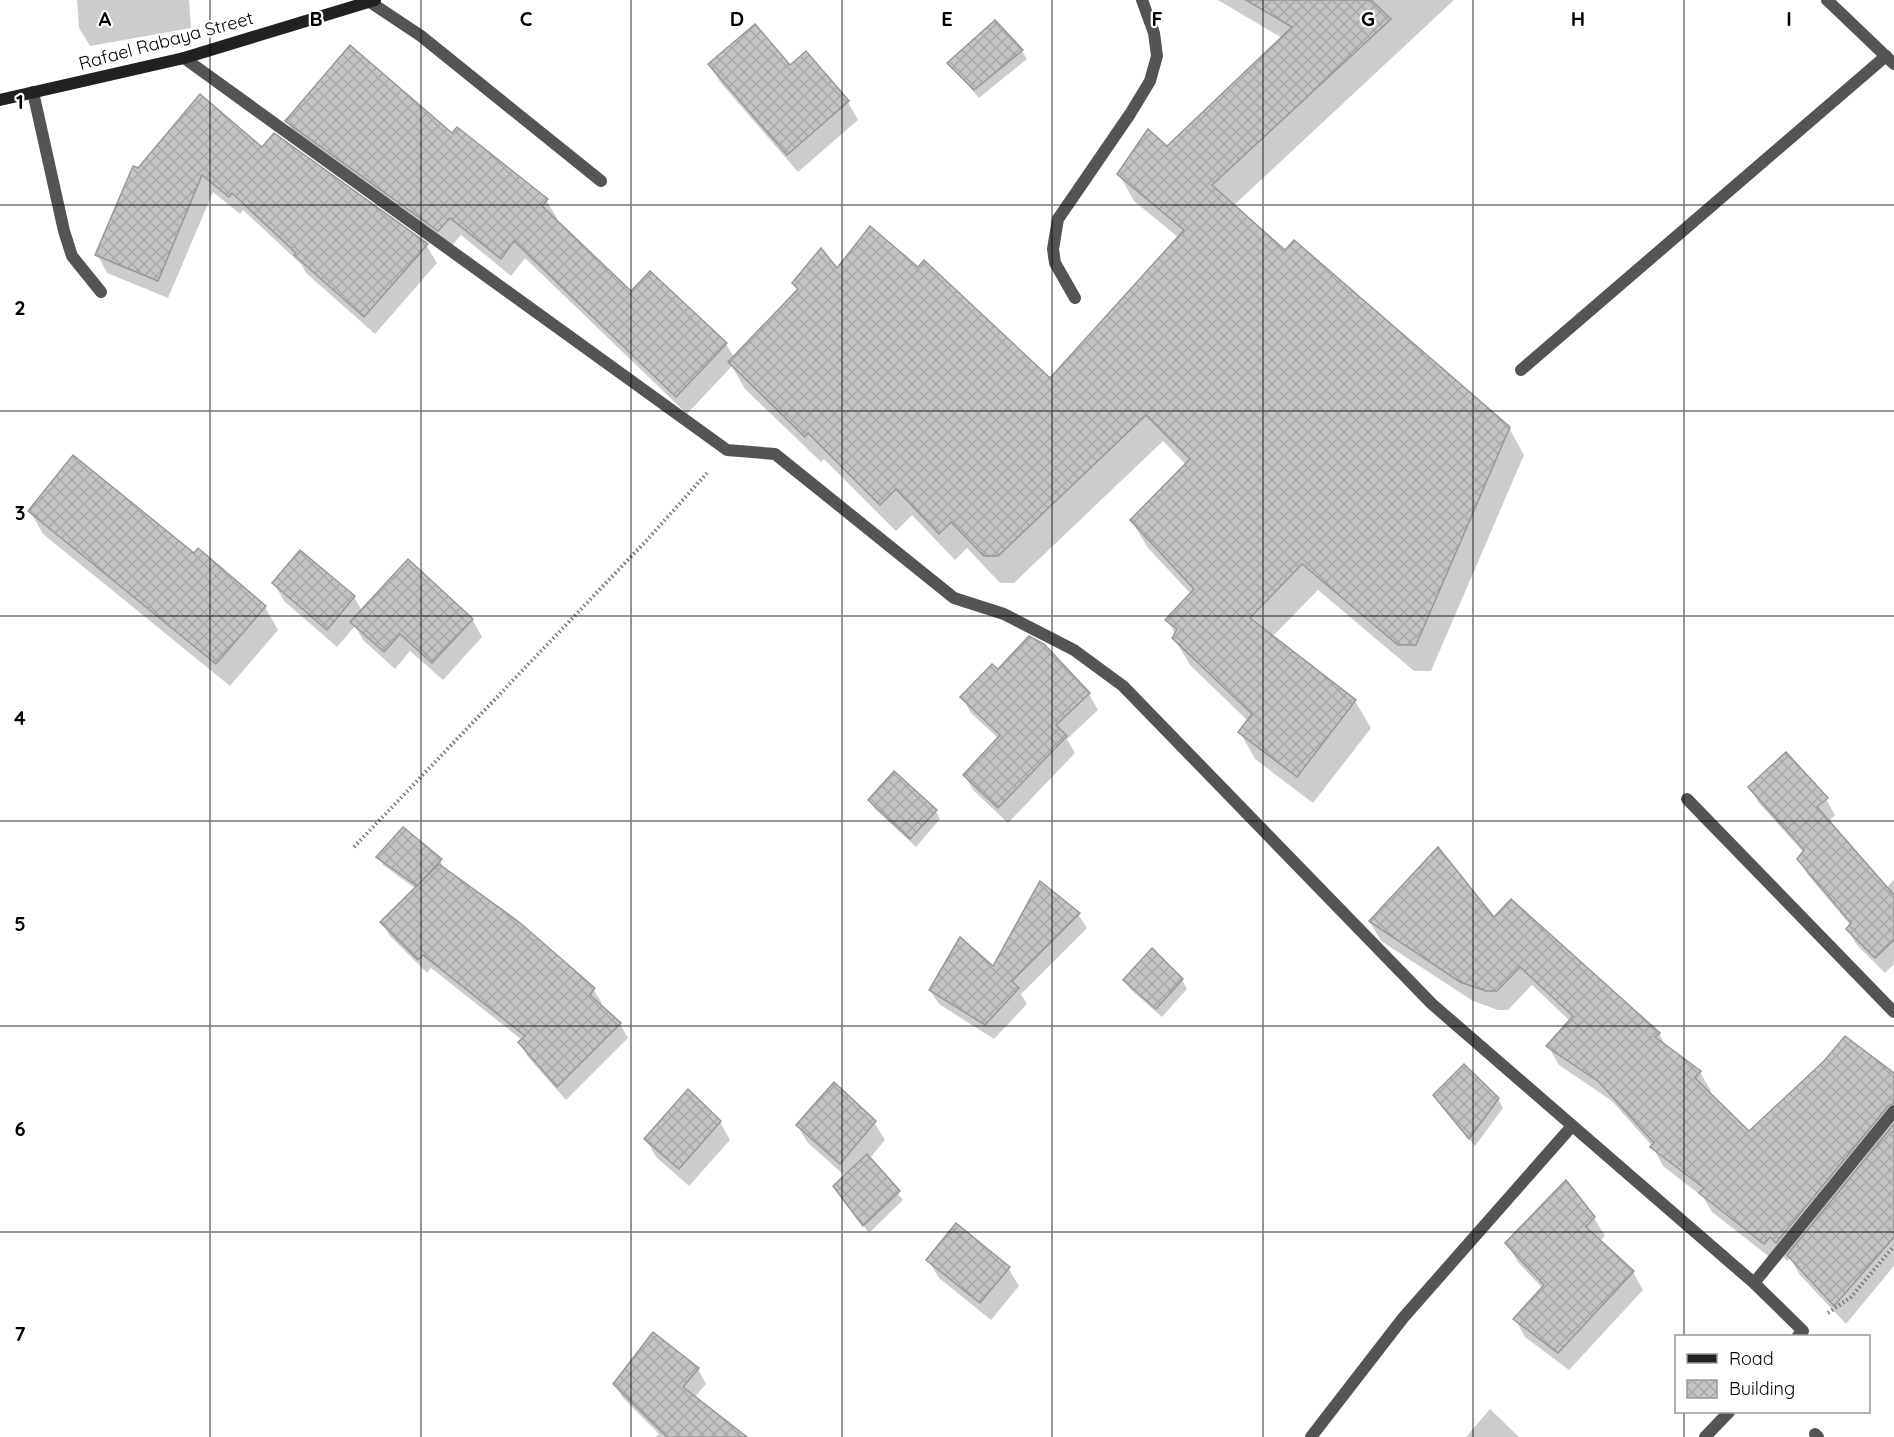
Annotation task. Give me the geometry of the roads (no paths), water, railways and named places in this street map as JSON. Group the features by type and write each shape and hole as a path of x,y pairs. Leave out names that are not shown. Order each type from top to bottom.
{"main road":[{"name":"Rafael Rabaya Street","path":"0,100 184,58 373,1"}],"street":[{"path":"1075,298 1056,263 1053,249 1058,219 1150,81 1156,56 1155,33 1142,0"},
{"path":"1521,370 1890,60 1827,0"},
{"path":"373,1 421,36 601,181"},
{"path":"184,58 727,450 774,454 954,598 1004,614 1074,650 1123,686 1432,1004 1754,1283 1801,1334"},
{"path":"33,92 64,231 72,256 101,292"},
{"path":"1688,799 1894,1012"},
{"path":"1754,1283 1894,1111"},
{"path":"1311,1437 1403,1318 1572,1126"},
{"path":"1706,1437 1728,1413"}]}
